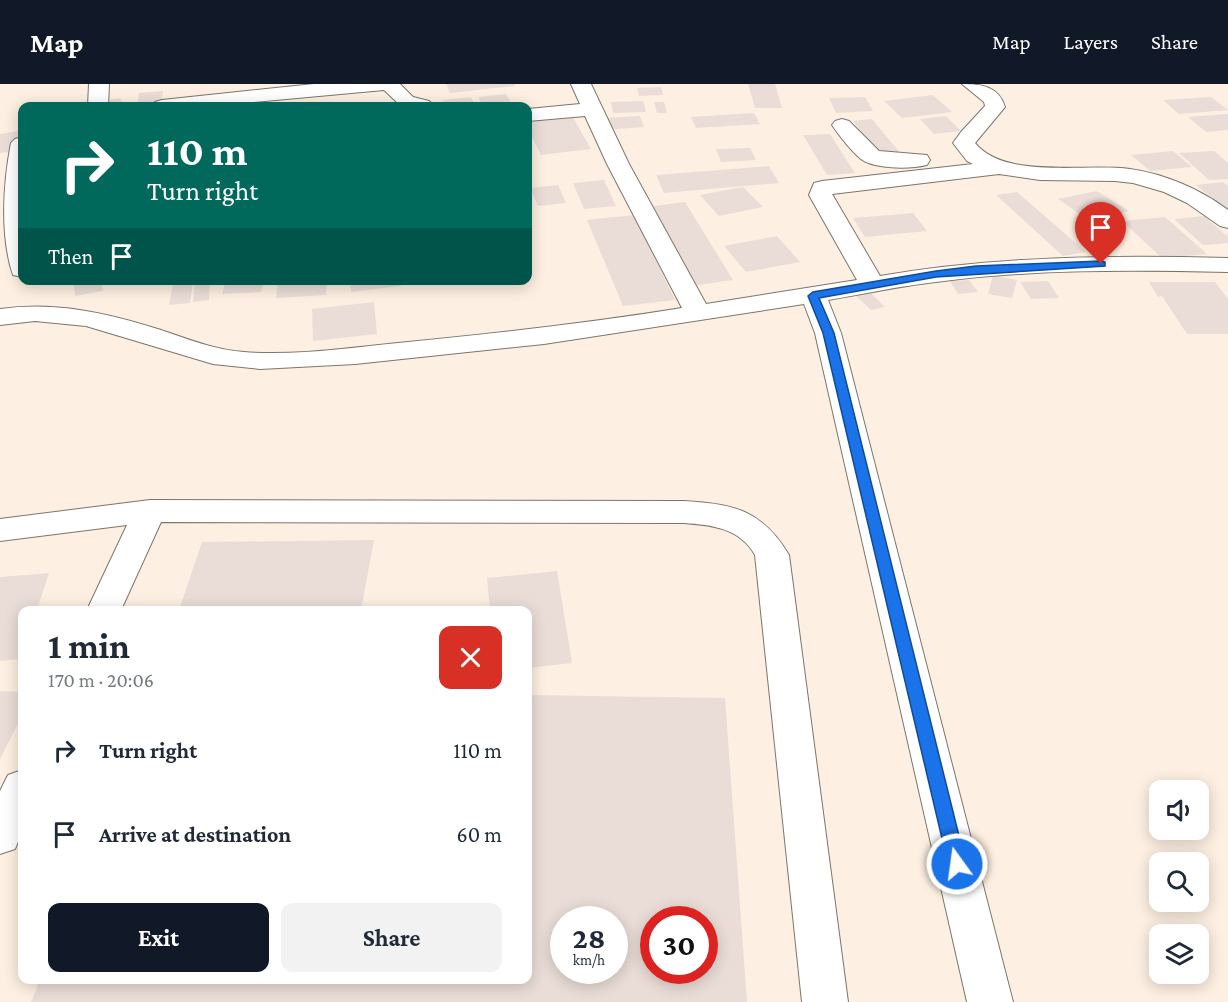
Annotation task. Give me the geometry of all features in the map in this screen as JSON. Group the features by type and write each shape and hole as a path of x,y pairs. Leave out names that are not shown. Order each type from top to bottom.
{"street":[{"path":"98,102 99,84"},
{"path":"196,102 387,84 392,85 406,101 411,102"},
{"path":"581,84 698,313"},
{"path":"972,84 993,99 995,107 964,143 972,155 989,165"},
{"path":"532,115 592,109"},
{"path":"842,125 869,155 878,159 1131,176 1186,193 1202,201 1228,220"},
{"path":"18,164 8,218 18,260"},
{"path":"873,285 820,195 822,188 989,165"},
{"path":"0,316 40,312 77,316 135,330 216,358 260,361 342,357 482,344 609,328 936,274 1048,266 1163,263 1228,265"},
{"path":"29,285 40,312"},
{"path":"813,296 828,333 990,1002"},
{"path":"0,530 150,511 684,512 733,518 759,534 772,555 825,1002"},
{"path":"106,606 150,511"},
{"path":"0,836 18,796"}],"shaded area":[{"path":"0,84 1228,84 1228,1002 0,1002"}],"building":[{"path":"446,84 515,84 515,86 450,93"},
{"path":"748,84 775,84 782,108 755,108"},
{"path":"661,87 663,95 639,96 637,88"},
{"path":"163,91 161,102 138,102 139,93"},
{"path":"506,94 511,102 481,102 478,97"},
{"path":"933,95 952,112 902,118 884,101"},
{"path":"471,97 473,102 444,102 443,100"},
{"path":"865,97 873,111 836,113 829,98"},
{"path":"1211,97 1228,110 1179,114 1163,100"},
{"path":"120,98 122,102 102,102"},
{"path":"643,101 646,112 613,113 611,102"},
{"path":"654,102 664,102 667,113 657,113"},
{"path":"754,113 760,124 696,128 691,117"},
{"path":"571,114 591,149 541,155 532,136 532,119"},
{"path":"1228,114 1228,130 1206,132 1188,117"},
{"path":"640,116 644,127 605,130 601,118"},
{"path":"946,116 961,131 934,134 920,119"},
{"path":"872,119 901,154 880,156 853,121"},
{"path":"18,131 16,151 0,153 0,134"},
{"path":"830,134 855,173 827,175 803,135"},
{"path":"750,148 756,160 721,162 716,149"},
{"path":"1173,151 1192,167 1150,171 1131,155"},
{"path":"1214,151 1228,163 1228,179 1209,180 1179,153"},
{"path":"769,166 779,183 664,193 656,175"},
{"path":"604,180 616,206 584,209 573,183"},
{"path":"1223,182 1228,186 1228,211 1196,185"},
{"path":"558,185 566,203 538,206 532,188"},
{"path":"743,187 763,207 719,216 700,195"},
{"path":"1097,191 1129,211 1090,221 1058,199"},
{"path":"1017,192 1086,252 1063,256 996,195"},
{"path":"685,202 733,280 691,286 646,207"},
{"path":"913,213 927,231 865,237 853,218"},
{"path":"634,215 675,300 623,306 587,220"},
{"path":"1204,216 1228,237 1228,243 1203,245 1174,219"},
{"path":"1165,217 1207,254 1162,258 1122,221"},
{"path":"777,236 800,262 746,272 724,246"},
{"path":"993,275 1017,280 1012,298 988,294"},
{"path":"969,280 978,292 958,294 950,281"},
{"path":"1048,281 1059,298 1031,299 1020,282"},
{"path":"1149,282 1215,282 1228,299 1228,334 1187,334 1162,296 1158,297"},
{"path":"74,285 102,285 103,291 75,296"},
{"path":"173,285 193,285 190,303 169,305"},
{"path":"195,285 210,285 209,300 193,302"},
{"path":"225,285 263,285 261,292 222,294"},
{"path":"277,285 327,285 326,295 276,298"},
{"path":"350,285 401,286 351,292"},
{"path":"870,292 885,307 871,310 855,295"},
{"path":"374,302 377,334 313,341 312,309"},
{"path":"374,540 362,606 180,606 202,542"},
{"path":"557,571 572,663 532,668 532,606 490,606 487,578"},
{"path":"49,573 38,606 18,606 18,659 0,661 0,577"},
{"path":"0,691 18,692 18,724 0,759"},
{"path":"532,695 725,698 747,1002 31,1002 38,984 532,984"}],"route":[{"path":"957,864 828,333 813,296 936,274 1101,264"}]}
